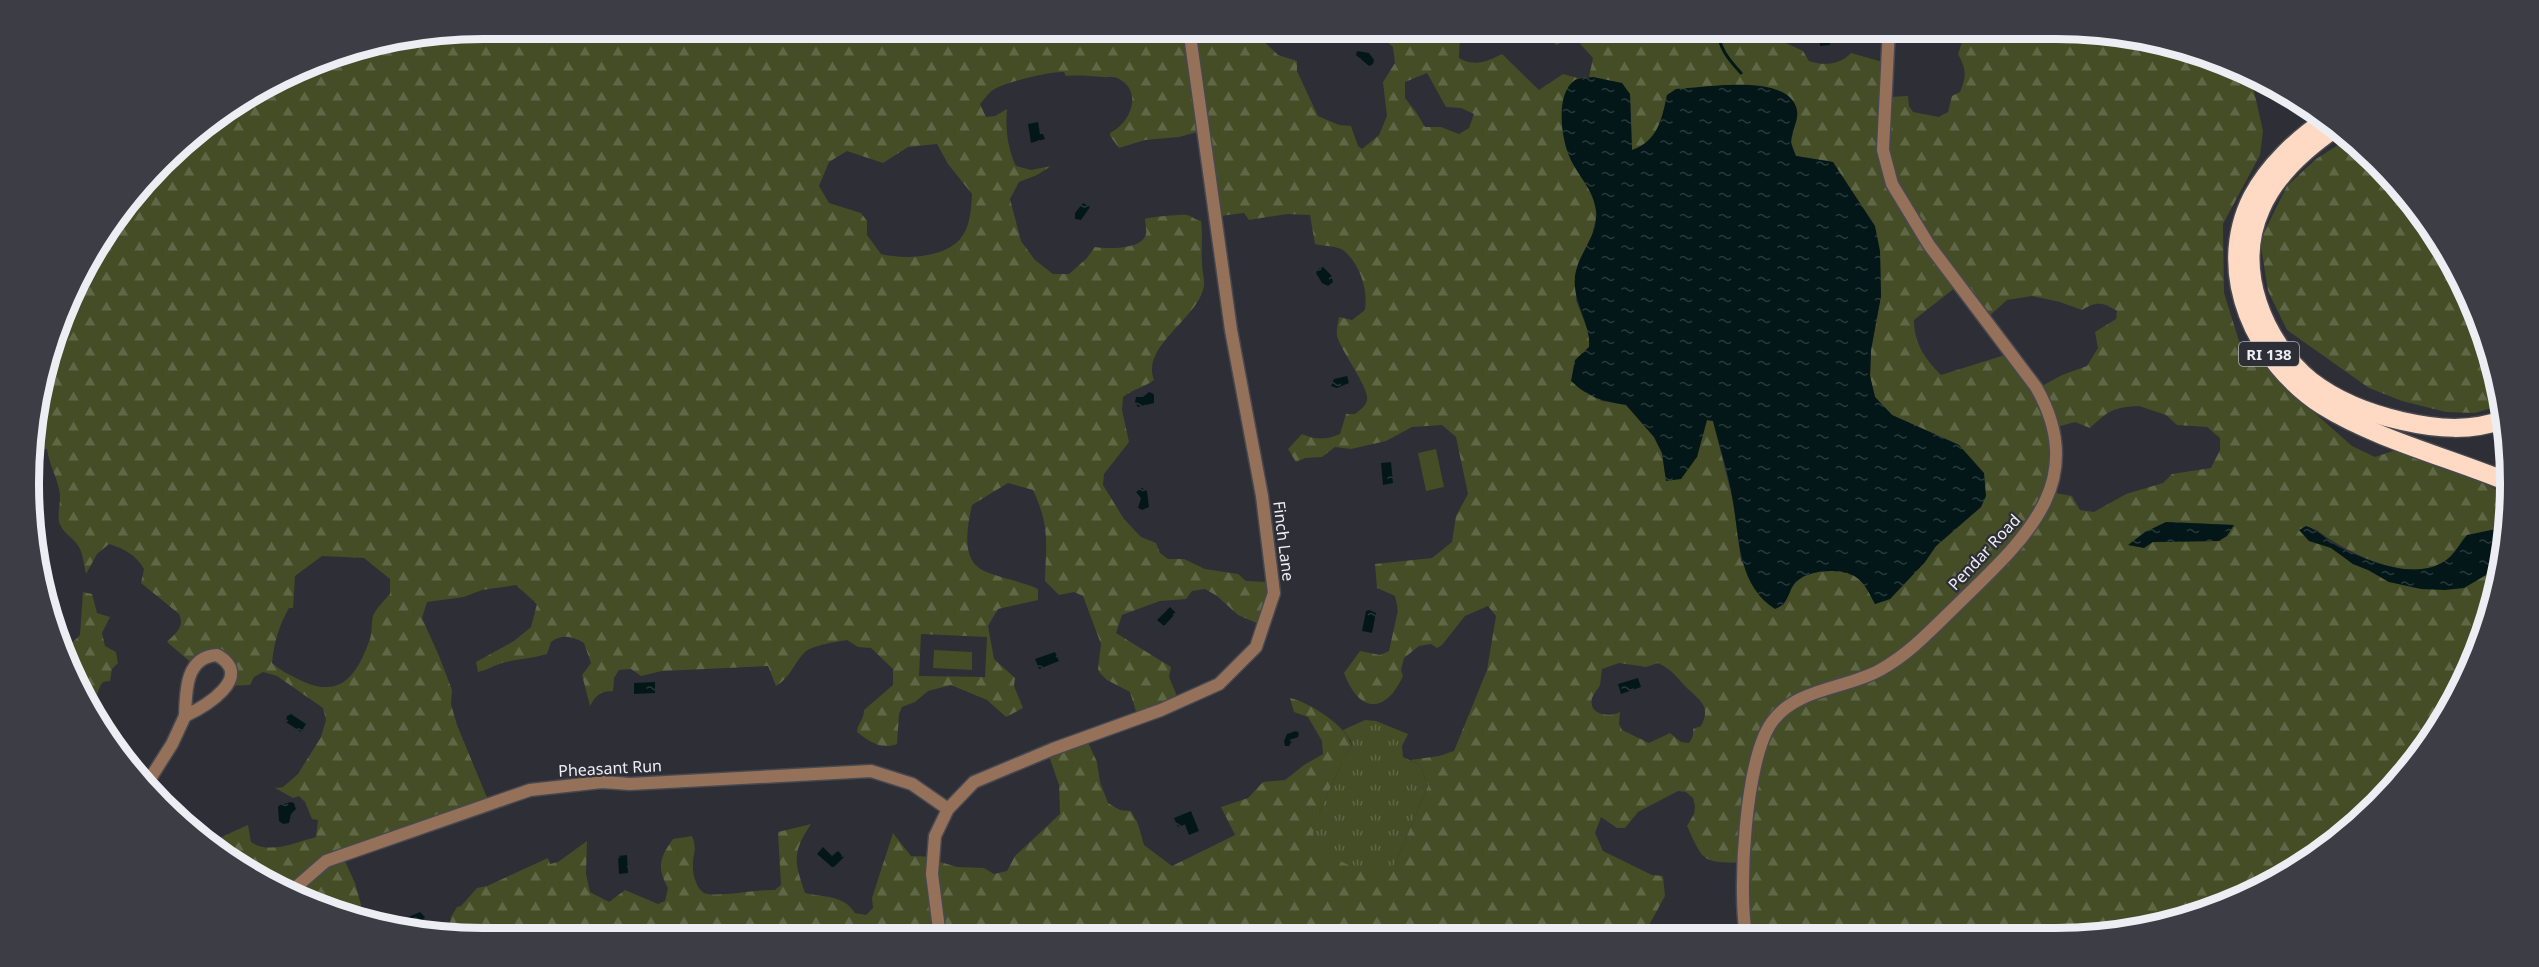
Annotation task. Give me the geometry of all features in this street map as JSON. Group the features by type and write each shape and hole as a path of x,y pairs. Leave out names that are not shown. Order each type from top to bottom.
{"highway":[{"name":"RI 138","path":"2318,126 2277,162 2259,185 2247,208 2238,246 2237,270 2243,302 2252,327 2280,369 2301,390 2324,406 2358,424 2500,479"},
{"path":"2329,133 2285,171 2266,198 2255,225 2251,251 2252,279 2260,308 2271,332 2293,363 2313,382 2330,393 2372,413 2414,424 2451,429 2483,426 2495,422"}],"street":[{"name":"Finch Lane","path":"939,928 932,874 935,836 948,810 974,782 1053,749 1161,711 1219,684 1256,647 1274,593 1262,496 1233,341 1191,39"},
{"name":"Pendar Road","path":"1746,928 1743,892 1747,820 1760,747 1771,723 1782,711 1801,699 1872,675 1883,669 1929,633 1984,579 2033,525 2050,493 2055,471 2056,450 2045,402 1929,244 1892,183 1883,150 1888,39"},
{"path":"150,778 172,744 185,717 188,682 197,661 207,656 217,655 225,660 230,668 230,676 221,693 185,717"},
{"name":"Pheasant Run","path":"297,886 326,861 530,790 602,782 630,784 871,771 912,783 948,810"}],"green space":[{"path":"484,39 1261,39 1278,55 1297,61 1297,71 1318,116 1339,125 1351,126 1358,146 1362,149 1379,135 1387,116 1383,82 1395,63 1393,47 1384,39 1460,39 1459,58 1475,63 1502,54 1539,90 1563,74 1578,78 1589,77 1593,58 1576,39 1783,39 1786,43 1803,51 1809,61 1820,64 1842,60 1851,53 1886,63 1888,97 1908,96 1909,106 1913,112 1939,117 1948,112 1952,96 1960,92 1964,81 1965,72 1958,54 1962,42 1966,39 2056,39 2114,43 2171,54 2226,73 2253,85 2263,131 2260,155 2223,224 2224,293 2239,341 2280,373 2308,407 2352,446 2375,457 2402,448 2447,465 2500,491 2496,542 2485,599 2476,626 2454,680 2440,706 2408,754 2390,777 2349,818 2302,853 2278,868 2226,894 2171,913 2085,927 1743,928 1743,863 1712,861 1701,854 1687,826 1694,814 1693,798 1686,792 1678,791 1638,812 1625,828 1617,828 1601,817 1595,833 1603,851 1652,875 1663,876 1665,896 1647,928 484,928 449,927 451,917 457,907 461,906 477,888 487,886 548,858 550,864 558,862 587,841 586,874 590,892 609,902 625,890 658,904 665,901 668,888 662,875 662,858 673,839 692,836 695,845 694,875 697,885 704,893 775,890 781,885 778,832 811,824 800,843 797,857 805,893 839,900 855,913 866,915 873,908 872,898 893,833 911,856 935,857 937,861 957,867 984,868 994,874 1007,871 1015,856 1060,814 1059,785 1048,753 1086,738 1097,762 1100,782 1108,803 1120,810 1131,811 1138,824 1144,845 1172,866 1235,835 1221,807 1248,798 1263,782 1285,780 1323,754 1322,741 1308,717 1294,712 1290,698 1327,716 1344,731 1352,747 1346,754 1321,809 1314,832 1394,866 1428,786 1420,765 1410,760 1439,756 1454,751 1487,670 1496,616 1488,606 1465,616 1437,648 1431,644 1419,646 1404,658 1401,670 1403,676 1396,689 1380,703 1365,702 1357,696 1344,673 1360,651 1380,655 1389,651 1398,610 1395,596 1377,588 1375,564 1432,558 1452,542 1456,516 1468,494 1456,437 1442,425 1412,427 1386,441 1351,449 1335,447 1322,457 1305,458 1296,462 1288,449 1302,434 1321,438 1340,434 1346,414 1355,414 1367,400 1364,387 1337,334 1339,317 1352,320 1365,310 1364,285 1354,262 1343,250 1315,244 1310,215 1287,214 1249,220 1244,213 1220,216 1205,130 1179,137 1145,140 1119,148 1110,133 1124,122 1132,106 1132,98 1125,83 1117,78 1066,76 1064,72 1049,73 1017,81 991,91 980,104 986,117 995,116 1007,109 1008,139 1016,166 1031,170 1051,166 1019,182 1010,199 1021,241 1035,260 1053,274 1069,274 1086,259 1095,247 1124,247 1138,243 1146,234 1145,219 1184,215 1201,221 1203,290 1190,312 1161,345 1155,356 1152,368 1154,380 1123,397 1122,410 1129,442 1104,474 1103,485 1124,519 1141,537 1156,543 1160,553 1168,559 1184,559 1205,569 1238,574 1246,581 1269,582 1261,625 1238,615 1217,596 1205,589 1192,591 1186,599 1160,601 1122,615 1116,633 1171,667 1169,677 1177,696 1137,715 1130,692 1107,680 1098,669 1101,644 1083,596 1074,592 1059,595 1045,581 1045,525 1033,490 1008,483 972,505 967,538 970,555 979,568 1038,589 1038,600 998,609 988,626 994,659 1015,678 1014,686 1023,708 1006,717 987,700 951,685 928,691 915,702 902,707 899,714 897,744 891,746 876,744 857,732 864,710 893,685 893,669 871,648 858,647 847,640 813,647 805,652 785,679 776,686 768,666 662,671 641,676 631,669 619,670 614,678 613,691 599,694 590,706 582,675 591,663 584,643 571,637 559,638 551,642 547,654 502,663 478,672 476,662 514,641 531,627 537,604 516,585 482,590 464,597 427,602 422,618 452,690 451,704 457,725 488,800 344,859 364,912 313,894 287,882 217,839 248,825 251,842 258,846 283,846 316,837 318,820 312,819 305,802 299,796 293,798 275,788 283,787 298,774 321,737 326,720 323,708 277,676 263,672 254,677 250,685 228,686 225,672 218,665 209,663 195,666 167,642 180,626 179,614 141,583 144,569 134,556 125,550 109,544 97,554 86,574 79,547 63,530 59,522 60,493 47,449 41,449 48,397 54,368 73,313 99,261 149,190 190,149 261,99 313,73 368,54 397,48 454,40","holes":["1427,73 1446,107 1461,108 1474,114 1469,128 1459,134 1441,127 1425,127 1405,98 1405,82","1630,94 1632,150 1641,146 1653,135 1661,121 1667,95 1797,112 1791,143 1796,156 1833,162 1880,251 1881,296 1871,350 1870,376 1875,397 1892,415 1959,445 1981,507 1936,546 1925,562 1890,599 1875,604 1859,579 1843,572 1826,571 1810,574 1797,581 1783,606 1741,561 1733,501 1713,421 1707,420 1697,457 1666,481 1662,453 1654,437 1626,404 1601,401 1583,353 1589,348 1590,336 1576,300 1578,264 1591,240 1597,213 1592,194 1570,159","937,144 948,164 972,194 968,225 956,243 937,253 914,257 881,254 867,235 867,221 861,213 829,203 819,186 829,162 847,151 883,163 908,147","1961,283 1986,319 2007,300 2032,296 2082,310 2091,305 2100,304 2117,311 2116,319 2095,332 2098,348 2087,366 2062,375 2040,387 2011,353 1941,375 1930,363 1918,343 1914,320","2139,406 2166,415 2177,425 2207,427 2220,438 2220,450 2211,468 2172,474 2163,483 2126,494 2094,512 2080,510 2072,496 2050,492 2054,428 2075,422 2090,428 2107,414 2123,407","2166,522 2233,525 2219,541 2153,542","2314,528 2343,547 2380,564 2418,569 2435,566 2450,557 2467,535 2444,589 2389,582 2353,564 2331,548","322,556 364,558 390,579 390,594 373,615 370,639 365,652 353,673 337,685 326,687 314,685 289,675 272,663 280,628 289,608 293,608 295,576","921,634 987,637 985,677 919,676","1619,663 1646,667 1658,663 1672,672 1703,705 1705,714 1701,726 1693,729 1693,736 1689,743 1681,742 1670,733 1649,743 1622,730 1619,724 1620,712 1605,715 1593,708 1592,698 1600,685 1602,669"]},
{"path":"1551,39 1572,39 1556,45"},
{"path":"2341,143 2370,169 2408,213 2440,261 2466,313 2485,368 2493,408 2475,413 2446,412 2402,401 2369,388 2287,330 2268,291 2260,240 2287,186 2316,159"},
{"path":"1436,449 1444,487 1426,491 1418,453"},
{"path":"83,592 92,594 97,613 110,617 102,633 105,646 116,652 118,663 112,669 110,681 103,682 99,689 97,703 70,645 80,635"},
{"path":"934,650 972,652 972,670 933,668"},
{"path":"1365,720 1376,721 1408,734 1402,746 1403,757 1420,765 1428,786 1394,866 1375,874 1359,870 1321,852 1313,833 1321,809 1346,754 1352,747 1351,741 1343,730"}],"water":[{"path":"1820,39 1830,39 1830,45 1820,46"},
{"path":"1357,51 1369,53 1374,60 1373,64 1369,66 1356,55"},
{"path":"1593,77 1622,83 1630,94 1632,150 1648,141 1653,135 1661,121 1667,95 1676,89 1744,85 1763,86 1779,91 1791,98 1797,110 1791,142 1796,156 1833,162 1875,226 1880,251 1881,296 1871,350 1870,376 1875,397 1892,415 1959,445 1984,473 1986,496 1981,507 1936,546 1925,562 1890,599 1875,604 1865,586 1856,577 1843,572 1826,571 1810,574 1797,581 1784,603 1775,609 1763,599 1747,575 1729,482 1713,421 1707,420 1697,457 1681,479 1666,481 1662,453 1654,437 1626,405 1596,398 1571,381 1575,360 1589,347 1587,329 1576,295 1575,276 1594,228 1596,211 1592,196 1573,165 1567,150 1562,128 1562,105 1569,86 1575,80"},
{"path":"1038,122 1040,134 1043,134 1045,139 1031,143 1028,124"},
{"path":"1083,203 1090,207 1081,220 1075,219 1075,213"},
{"path":"1323,267 1331,275 1333,282 1328,286 1322,283 1316,273"},
{"path":"1347,376 1349,383 1337,388 1331,386 1334,379"},
{"path":"1149,392 1154,394 1154,403 1138,407 1135,402 1136,397 1143,397"},
{"path":"1391,462 1393,483 1383,485 1381,463"},
{"path":"1142,488 1147,491 1149,507 1142,510 1138,508 1141,498 1136,492"},
{"path":"2166,522 2234,525 2227,536 2219,541 2153,542 2144,548 2128,545 2145,532"},
{"path":"2306,526 2337,546 2378,563 2409,569 2424,569 2438,565 2450,557 2467,535 2497,529 2493,556 2486,575 2464,588 2445,590 2421,589 2389,582 2353,564 2331,548 2309,541 2299,530"},
{"path":"1170,607 1176,613 1164,626 1157,620"},
{"path":"1366,611 1376,613 1372,633 1362,631"},
{"path":"1055,652 1059,661 1039,669 1035,659"},
{"path":"1638,678 1641,687 1621,694 1618,684"},
{"path":"655,682 655,693 634,694 634,683"},
{"path":"291,714 306,724 301,732 286,722 287,716"},
{"path":"1296,731 1299,733 1298,737 1293,739 1289,746 1285,746 1284,741 1287,734"},
{"path":"294,803 296,809 291,814 289,823 283,824 279,821 278,807"},
{"path":"1191,811 1199,831 1189,835 1185,825 1178,827 1174,818"},
{"path":"823,847 832,856 838,851 844,857 833,868 817,854"},
{"path":"627,855 628,873 619,874 618,856"},
{"path":"420,912 425,917 420,923 406,921 406,918"}],"waterway":[{"path":"1719,39 1725,53 1741,73"}]}
